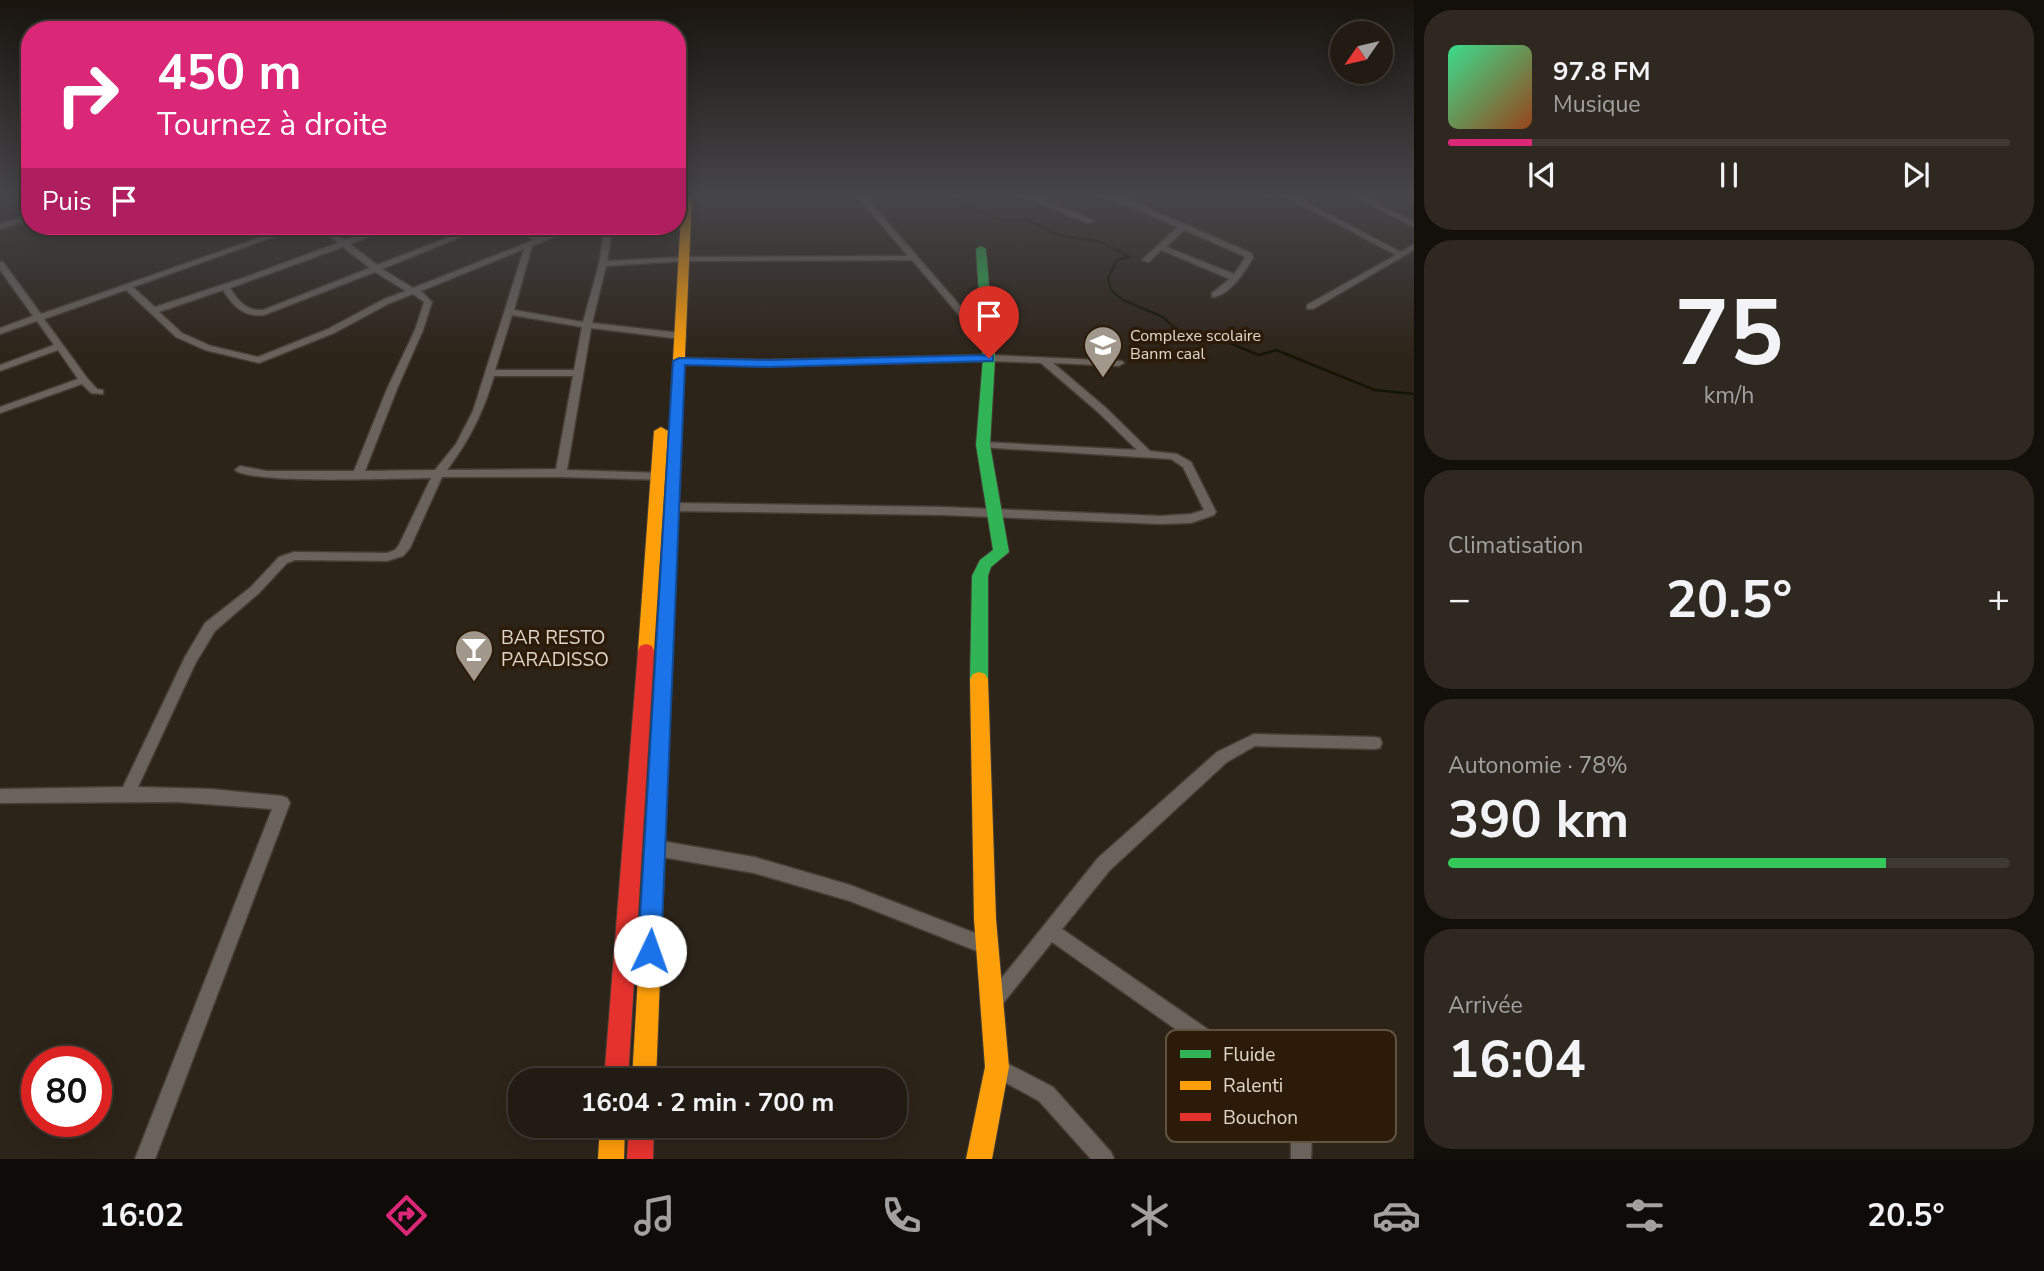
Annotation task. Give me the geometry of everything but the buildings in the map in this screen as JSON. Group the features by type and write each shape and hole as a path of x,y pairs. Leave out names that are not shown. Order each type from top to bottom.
{"main road":[{"path":"677,249 678,260"},
{"path":"617,1068 666,478 680,249"},
{"path":"979,1159 997,1067 987,946 978,651 980,576 985,564 1001,552 983,445 989,358 981,249"},
{"path":"645,1068 673,507 666,478 679,361 674,336"},
{"path":"611,1159 612,1138"},
{"path":"640,1159 641,1138"}],"street":[{"path":"0,331 234,249"},
{"path":"155,310 327,249"},
{"path":"352,249 375,268 412,291 424,295 428,302"},
{"path":"225,286 239,308 259,313 424,249"},
{"path":"128,286 179,335 197,344 258,360 318,337 374,307 412,291 524,249"},
{"path":"128,793 190,661 219,618 255,590 289,558 387,557 399,553 439,473 473,421 528,249"},
{"path":"561,473 587,325 605,249"},
{"path":"906,249 986,341"},
{"path":"1146,260 1158,249"},
{"path":"1165,249 1236,278"},
{"path":"1215,295 1236,278 1249,258 1234,249"},
{"path":"1310,307 1407,255"},
{"path":"603,264 678,260 914,258"},
{"path":"0,264 84,380 94,391 100,392"},
{"path":"359,473 419,330 428,302 448,278"},
{"path":"510,312 674,336"},
{"path":"0,369 61,346"},
{"path":"679,361 769,363 989,358 1119,363"},
{"path":"1043,360 1102,410 1148,455"},
{"path":"489,373 578,373"},
{"path":"0,410 84,380"},
{"path":"673,507 993,511 1163,520 1208,515 1210,512 1187,465 1173,456 983,445"},
{"path":"240,470 267,475 561,473 666,478"},
{"path":"992,1004 1104,864 1235,748 1254,740 1375,743"},
{"path":"0,796 128,793 218,795 282,803 145,1159"},
{"path":"654,847 754,865 850,893 987,946"},
{"path":"1050,930 1193,1030"},
{"path":"997,1067 1046,1094 1104,1159"}],"waterway":[{"path":"1115,249 1130,257 1117,260 1108,278 1111,290 1123,300 1163,317 1183,336 1210,343 1227,342 1259,355 1276,350 1375,390 1414,394"}],"traffic: fast":[{"path":"979,679 980,576 985,564 1001,552 983,445 989,358 981,249"},
{"path":"665,647 678,378"}],"traffic: slow":[{"path":"678,378 684,249"},
{"path":"646,651 661,431"},
{"path":"645,1068 665,647"},
{"path":"979,679 985,919 997,1067 979,1159"},
{"path":"611,1159 612,1138"}],"traffic: jam":[{"path":"617,1068 646,651"},
{"path":"640,1159 641,1138"}],"place":[{"name":"Complexe scolaire Banm caal","path":"1103,379"},
{"name":"BAR RESTO PARADISSO","path":"474,683"}],"route":[{"path":"650,951 679,361 769,363 989,358"}]}
